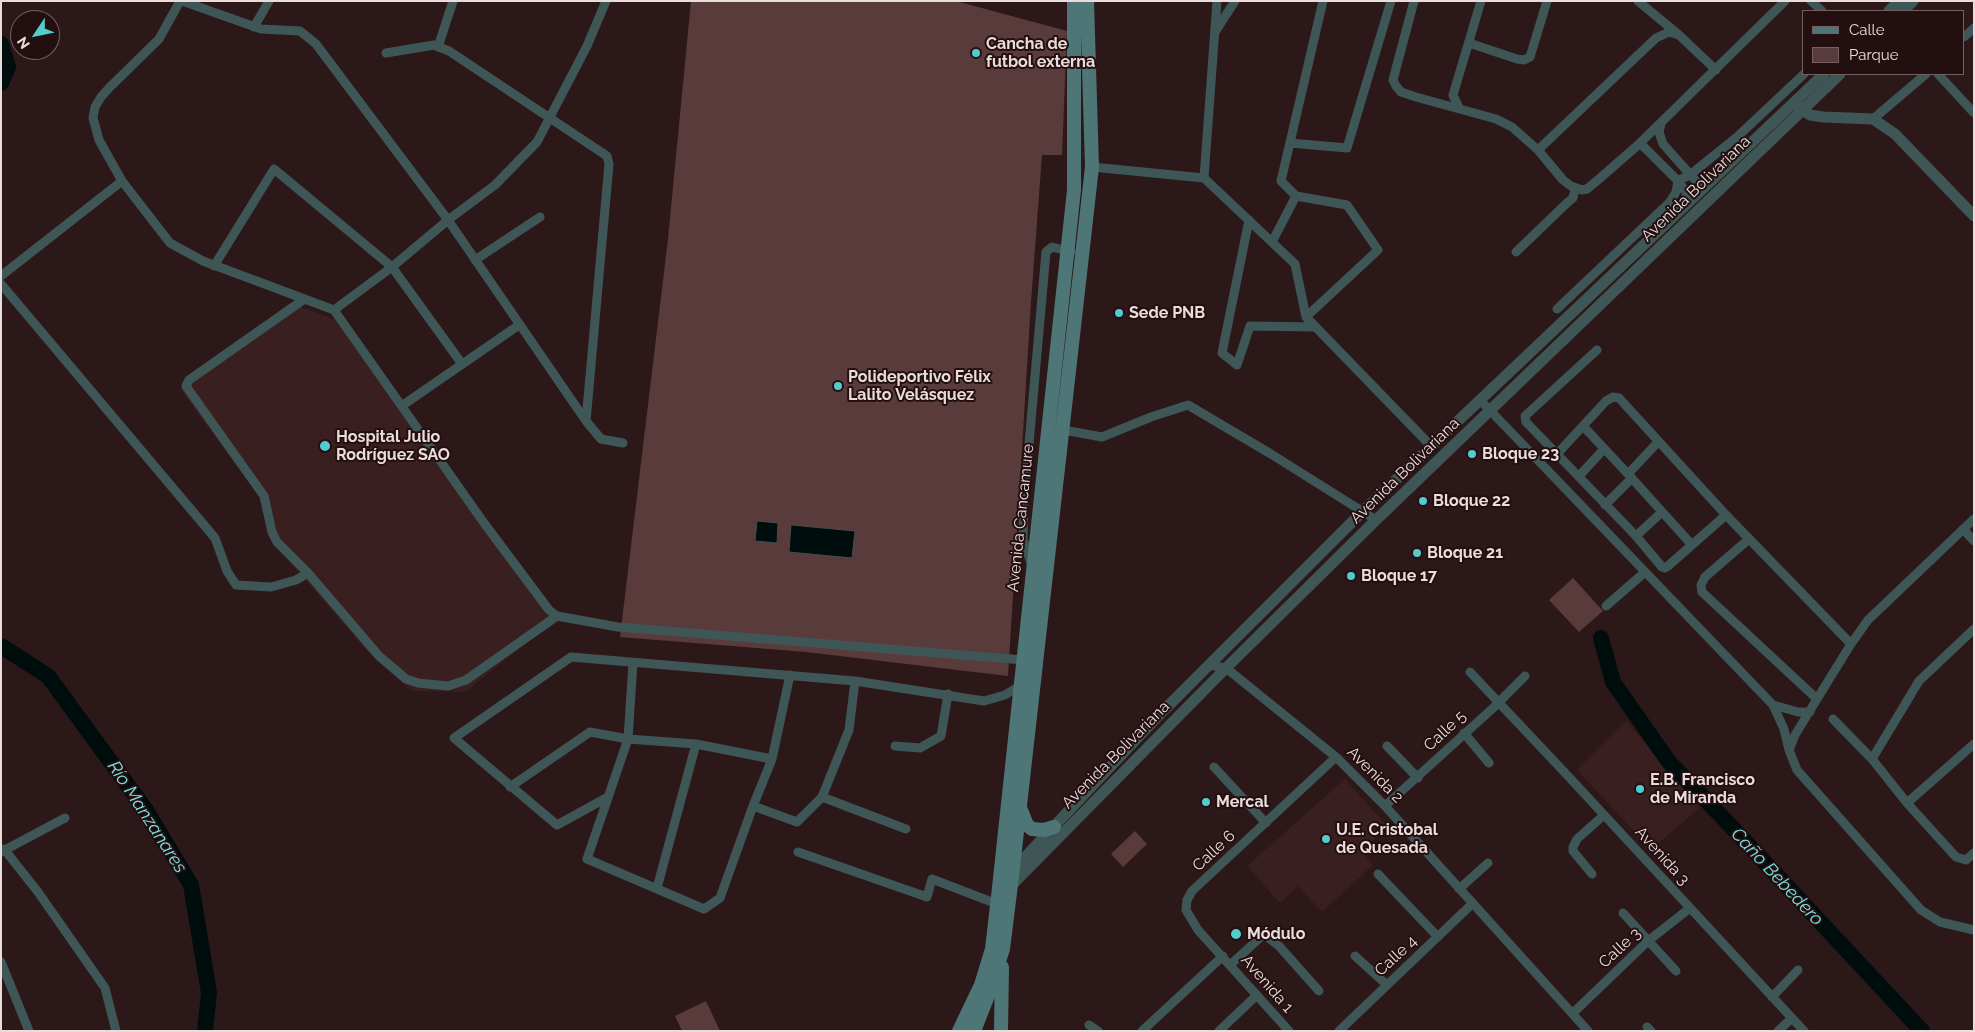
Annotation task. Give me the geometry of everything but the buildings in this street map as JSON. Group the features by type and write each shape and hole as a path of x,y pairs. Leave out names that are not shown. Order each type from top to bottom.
{"main road":[{"name":"Avenida Cancamure","path":"974,1031 989,993 1003,948 1002,893 1013,870 1020,809 1037,602 1063,430 1075,252 1076,102 1074,1"},
{"name":"Avenida Cancamure","path":"959,1031 981,985 992,949 1002,893 1024,660 1037,602 1033,570 1049,427 1075,252 1092,167 1087,1"},
{"path":"1020,809 1027,825 1032,829 1044,830 1054,827"},
{"path":"1001,1031 1003,948"}],"street":[{"path":"623,443 601,439 586,420 448,220 316,44 300,31 261,30 181,1 159,39 101,97 95,107 93,118 99,140 122,180 170,243 203,262 334,310 489,530 544,604 557,616 618,628 1024,660"},
{"path":"254,27 270,1"},
{"path":"438,47 453,1"},
{"path":"334,310 392,267 448,220 495,185 537,142 587,46 606,1"},
{"path":"1204,178 1217,1"},
{"path":"1214,32 1235,1"},
{"path":"1306,317 1378,250 1347,205 1296,196 1281,181 1323,1"},
{"path":"1290,143 1347,148 1391,1"},
{"path":"1414,1 1393,80 1401,92 1496,118 1512,127 1538,150 1564,180 1575,189 1587,189 1638,145 1785,1"},
{"path":"1441,103 1453,95 1481,1"},
{"path":"1469,43 1516,60 1524,60 1530,57 1547,1"},
{"path":"1638,1 1679,35 1716,70"},
{"path":"1811,1 1821,10"},
{"path":"1890,10 1899,1"},
{"path":"1904,10 1913,1"},
{"path":"1538,150 1656,38 1669,32 1679,35"},
{"path":"386,53 434,45 449,51 550,116 607,156 609,164 586,420"},
{"path":"1557,309 1670,202 1676,192 1678,182 1737,138 1803,75"},
{"name":"Avenida Bolivariana","path":"1013,870 1161,713 1363,511 1823,75"},
{"name":"Avenida Bolivariana","path":"1002,893 1376,520 1839,75"},
{"path":"1873,119 1925,75"},
{"path":"1939,75 1974,113"},
{"path":"1453,95 1459,108"},
{"path":"1076,102 1090,103"},
{"path":"1793,102 1801,111 1810,115 1873,119 1895,134 1974,216"},
{"path":"1662,122 1659,127 1660,138 1701,185 1708,184"},
{"path":"1638,145 1643,146 1678,182 1686,192 1688,203"},
{"path":"1092,167 1204,178 1295,264 1306,317 1432,446"},
{"path":"214,266 274,169 392,267 462,364"},
{"path":"1,276 122,180"},
{"path":"1516,252 1572,198 1575,189"},
{"path":"1272,242 1296,196"},
{"path":"475,260 540,218"},
{"path":"1249,220 1222,353 1237,365 1250,326 1315,326"},
{"path":"1033,570 1023,543 1024,500 1046,252 1052,247 1075,252"},
{"path":"1,284 215,538 227,571 236,585 271,587 296,580 308,573"},
{"path":"303,300 189,380 186,386 264,496 272,532 277,542 308,573 380,656 406,679 418,684 448,686 466,680 557,616"},
{"path":"403,406 519,325"},
{"path":"1597,350 1525,416 1526,422 1636,536 1662,567 1665,568 1726,515"},
{"path":"1557,454 1606,401 1613,397 1619,398 1726,515 1851,644"},
{"path":"1480,400 1772,705 1784,729 1788,750 1797,770 1921,910 1940,922 1974,930"},
{"path":"1049,427 1102,437 1188,404 1376,520"},
{"path":"1584,427 1692,545"},
{"path":"1605,504 1658,442"},
{"path":"1579,476 1604,449"},
{"path":"1636,536 1662,512"},
{"path":"1788,750 1816,700 1868,620 1974,519"},
{"path":"1963,529 1974,541"},
{"path":"1749,539 1704,577 1701,585 1702,592 1816,700"},
{"path":"1606,606 1645,572"},
{"path":"1872,759 1919,681 1974,629"},
{"path":"1209,665 1226,668 1223,651"},
{"path":"608,796 557,825 454,738 571,657 855,681 984,701 1005,695 1021,685"},
{"path":"633,662 628,739 587,860 704,909 720,898 772,759 790,675"},
{"name":"Avenida 2","path":"1226,668 1336,757 1385,806 1573,1012 1588,1031"},
{"name":"Avenida 3","path":"1470,672 1804,1031"},
{"name":"Calle 5","path":"1385,806 1418,778 1524,676"},
{"path":"753,806 797,822 822,797 849,730 855,681"},
{"path":"895,746 920,748 941,736 948,694"},
{"path":"1772,705 1798,712 1810,712"},
{"path":"1833,719 1872,759 1907,804 1956,857 1966,860 1974,853"},
{"path":"510,787 590,732 628,739 696,744 772,759"},
{"path":"1464,733 1488,763"},
{"path":"657,888 696,744"},
{"path":"1907,804 1974,744"},
{"path":"1387,746 1418,778"},
{"name":"Calle 6","path":"1186,910 1192,891 1336,757"},
{"path":"1214,767 1266,823"},
{"path":"822,797 906,828"},
{"path":"1592,874 1573,851 1573,847 1577,839 1604,815"},
{"path":"65,818 3,850 38,892 104,988 116,1031"},
{"path":"798,852 927,898 932,878 1002,893"},
{"path":"1459,889 1488,862"},
{"path":"1378,874 1438,937"},
{"name":"Calle 4","path":"1339,1031 1472,903"},
{"name":"Calle 3","path":"1573,1012 1648,941 1690,908"},
{"name":"Avenida 1","path":"1186,910 1198,930 1223,956 1286,1030"},
{"path":"1623,913 1676,971"},
{"path":"1230,964 1262,936 1266,936 1279,946 1319,991"},
{"path":"1142,1031 1223,956"},
{"path":"1355,956 1387,986"},
{"path":"1,962 29,1031"},
{"path":"1772,997 1798,970"},
{"path":"1219,1031 1257,995"},
{"path":"1778,1031 1792,1018"},
{"path":"1089,1025 1098,1031"}],"shaded area":[{"name":"Hospital Julio Rodríguez SAO","path":"293,304 336,320 554,621 465,692 412,691 368,652 275,545 264,503 180,389"},
{"path":"757,521 778,523 777,543 755,541"},
{"path":"791,525 855,531 852,558 789,552"},
{"name":"E.B. Francisco de Miranda","path":"1626,721 1700,808 1651,849 1577,770"},
{"name":"U.E. Cristobal de Quesada","path":"1345,779 1388,827 1361,851 1373,865 1322,912 1298,886 1280,903 1247,866"}],"green space":[{"name":"Polideportivo Félix Lalito Velásquez","path":"691,1 956,1 1067,31 1062,155 1042,155 1008,676 806,652 620,637 668,239"},
{"path":"1573,578 1603,611 1579,632 1549,600"},
{"path":"1135,831 1147,844 1123,867 1111,854"},
{"path":"706,1001 720,1031 682,1031 675,1016"}],"waterway":[{"name":"Río Manzanares","path":"1,44 8,67 1,83"},
{"name":"Caño Bebedero","path":"1601,638 1613,682 1669,762 1922,1031"},
{"name":"Río Manzanares","path":"1,646 48,676 146,810 191,885 209,993 205,1031"}],"place":[{"name":"Cancha de futbol externa","path":"976,53"},
{"name":"Sede PNB","path":"1119,313"},
{"name":"Polideportivo Félix Lalito Velásquez","path":"838,386"},
{"name":"Hospital Julio Rodríguez SAO","path":"325,446"},
{"name":"Bloque 23","path":"1472,454"},
{"name":"Bloque 22","path":"1423,501"},
{"name":"Bloque 21","path":"1417,553"},
{"name":"Bloque 17","path":"1351,576"},
{"name":"E.B. Francisco de Miranda","path":"1640,789"},
{"name":"Mercal","path":"1206,802"},
{"name":"U.E. Cristobal de Quesada","path":"1326,839"},
{"name":"Módulo","path":"1236,934"}]}
